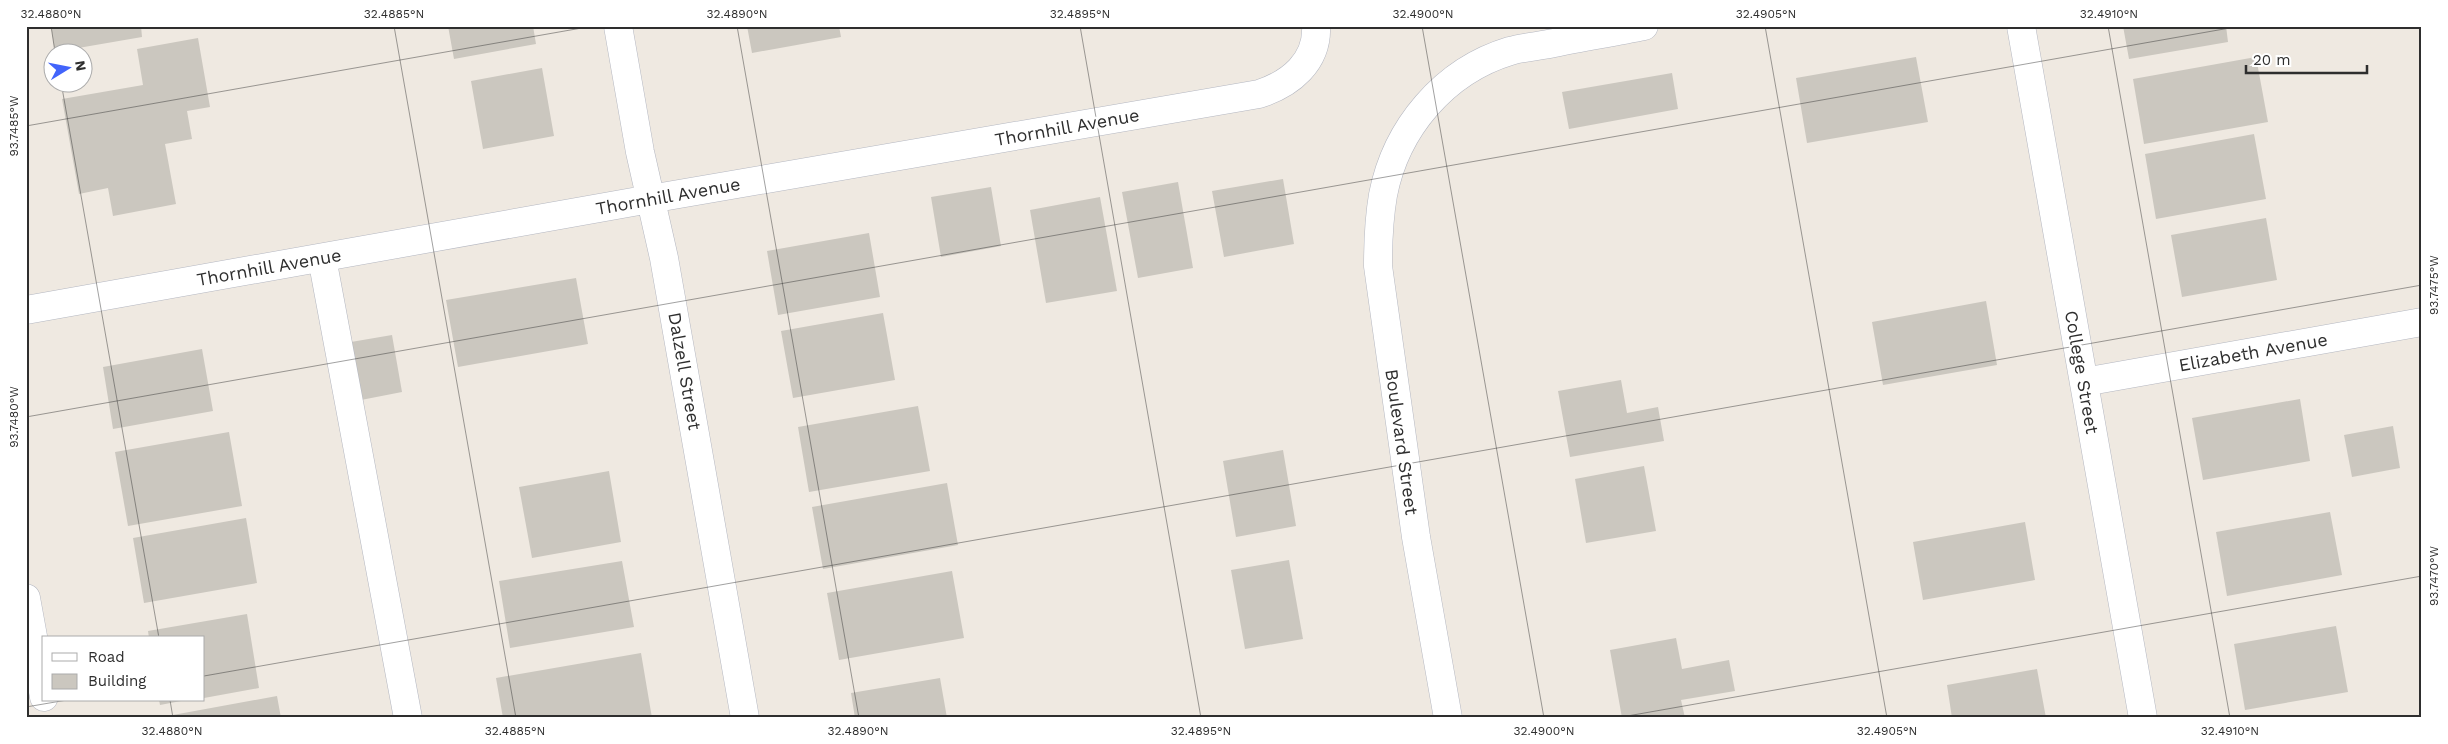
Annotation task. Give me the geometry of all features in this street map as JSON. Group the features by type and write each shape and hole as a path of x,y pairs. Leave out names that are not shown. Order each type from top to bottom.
{"street":[{"name":"Dalzell Street","path":"618,26 650,199 664,258 745,718"},
{"name":"Thornhill Avenue","path":"26,310 650,199 1259,94 1279,87 1303,68 1317,38 1316,26"},
{"name":"Boulevard Street","path":"1448,718 1416,537 1378,266 1378,230 1383,193 1392,166 1412,122 1429,100 1450,82 1485,60 1510,51 1644,26"},
{"name":"College Street","path":"2021,26 2143,718"},
{"path":"322,258 408,718"},
{"name":"Elizabeth Avenue","path":"2084,382 2422,322"},
{"path":"26,598 42,685"},
{"path":"44,702 48,718"}],"building":[{"path":"51,26 141,26 142,37 92,46 92,42 53,42"},
{"path":"448,26 533,26 536,44 454,59"},
{"path":"747,26 839,26 841,37 752,53"},
{"path":"2123,26 2226,26 2228,42 2129,59"},
{"path":"198,38 210,107 187,111 192,139 165,144 176,204 113,216 108,188 79,194 62,99 143,85 137,49"},
{"path":"1916,57 1928,122 1807,143 1796,78"},
{"path":"2256,57 2268,122 2144,144 2133,79"},
{"path":"542,68 554,136 483,149 471,81"},
{"path":"1672,73 1678,109 1569,129 1562,92"},
{"path":"2254,134 2266,199 2156,219 2145,154"},
{"path":"1283,179 1294,244 1224,257 1212,191"},
{"path":"1178,182 1193,268 1138,278 1122,192"},
{"path":"991,187 1001,246 941,257 931,197"},
{"path":"1100,197 1117,291 1046,303 1030,210"},
{"path":"2266,218 2277,280 2182,297 2171,235"},
{"path":"869,233 880,297 778,315 767,251"},
{"path":"576,278 588,344 458,367 446,300"},
{"path":"1986,301 1997,365 1883,385 1872,322"},
{"path":"883,313 895,380 793,398 781,331"},
{"path":"392,335 402,392 361,400 351,342"},
{"path":"202,349 213,411 113,429 103,367"},
{"path":"1621,380 1627,413 1658,407 1664,441 1570,457 1558,391"},
{"path":"2300,399 2310,461 2203,480 2192,418"},
{"path":"918,406 930,471 809,492 798,427"},
{"path":"2393,426 2400,468 2352,477 2344,435"},
{"path":"229,432 242,506 128,526 115,452"},
{"path":"1283,450 1296,526 1236,537 1223,461"},
{"path":"1644,466 1656,531 1586,543 1575,479"},
{"path":"609,471 621,542 532,558 519,487"},
{"path":"947,483 958,545 823,569 812,507"},
{"path":"2330,512 2342,575 2227,596 2216,532"},
{"path":"246,518 257,583 144,603 133,538"},
{"path":"2025,522 2035,580 1923,600 1913,542"},
{"path":"1289,560 1303,639 1245,649 1231,570"},
{"path":"622,561 634,627 510,648 499,581"},
{"path":"952,571 964,638 839,660 827,593"},
{"path":"247,614 259,688 205,698 205,636 149,636 148,631"},
{"path":"2336,626 2348,692 2245,710 2234,644"},
{"path":"1676,638 1682,669 1729,660 1735,691 1681,700 1685,718 1622,718 1610,650"},
{"path":"641,653 652,718 503,718 496,678"},
{"path":"2037,669 2046,718 1952,718 1947,685"},
{"path":"940,678 947,718 855,718 851,693"},
{"path":"277,696 281,718 162,718 162,717"},
{"path":"159,702 176,702 160,705"}]}
